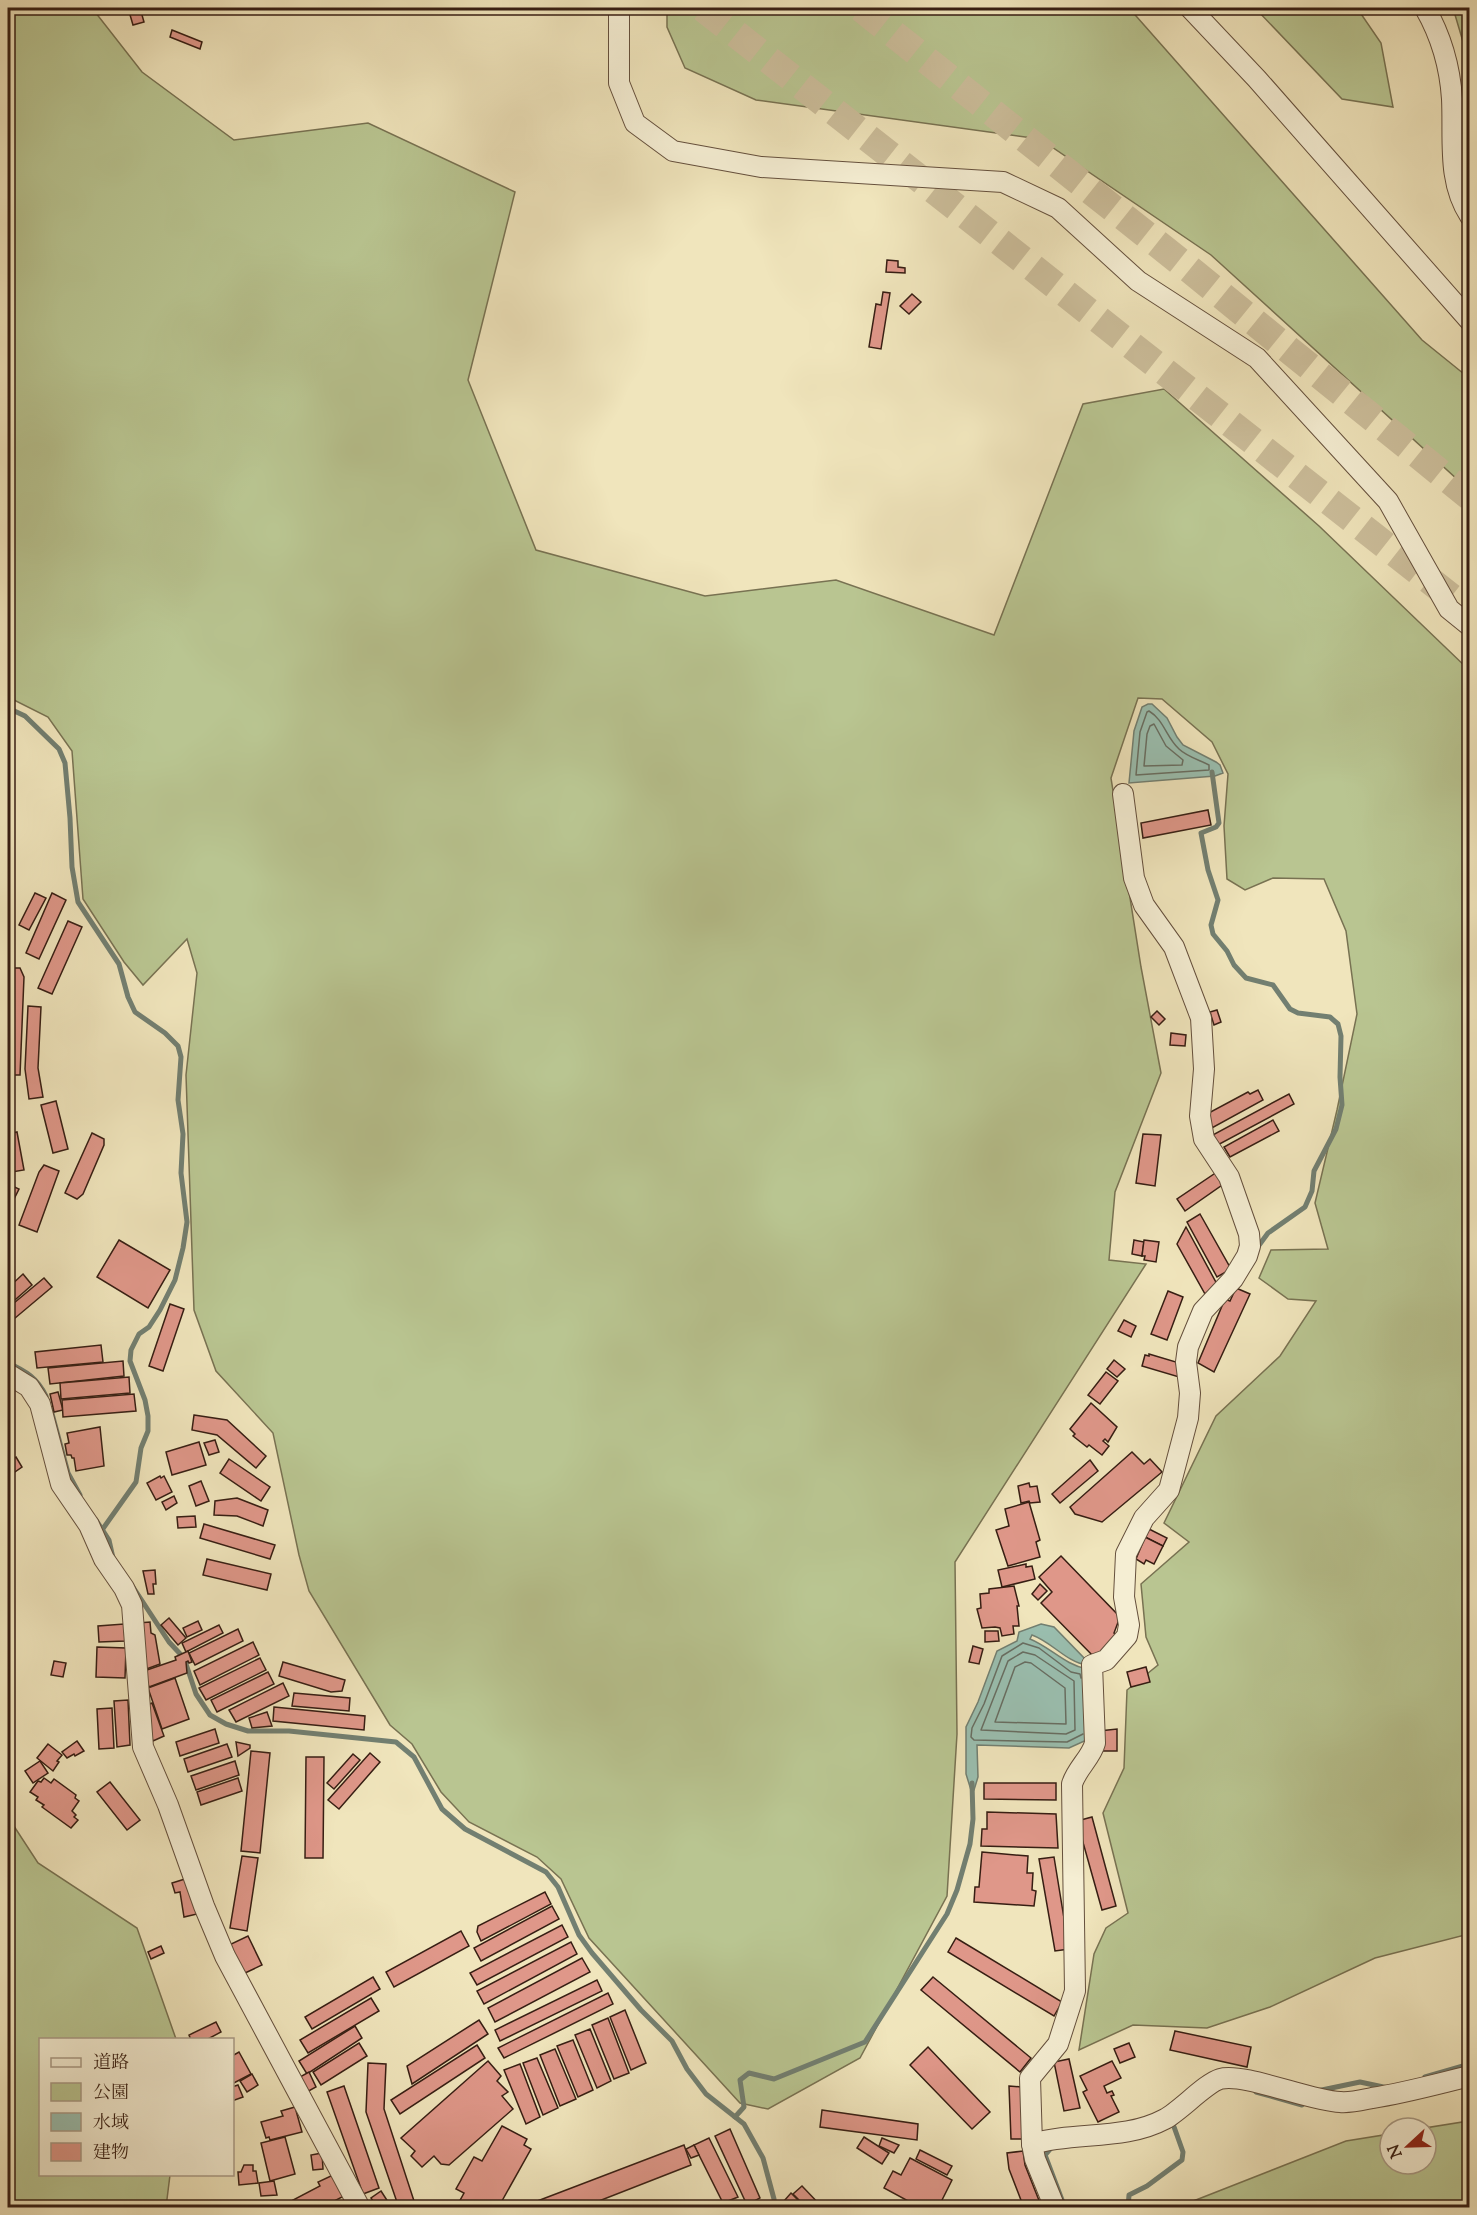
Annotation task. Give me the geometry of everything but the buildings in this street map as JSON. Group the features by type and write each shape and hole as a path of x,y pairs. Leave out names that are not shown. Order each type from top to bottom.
{"street":[{"path":"619,8 619,82 635,123 673,151 761,167 1003,182 1058,208 1138,281 1257,358 1388,501 1449,609 1470,626"},
{"path":"1190,8 1257,79 1470,321"},
{"path":"1425,8 1436,27 1448,66 1452,98 1456,187 1462,205 1470,216"},
{"path":"1055,2208 1035,2159 1032,2144 1030,2078 1058,2043 1075,1991 1072,1784 1076,1773 1092,1752 1095,1743 1092,1665 1106,1659 1127,1636 1129,1625 1124,1597 1126,1554 1144,1518 1169,1490 1188,1418 1190,1393 1186,1362 1188,1347 1203,1311 1233,1279 1247,1256 1250,1246 1249,1234 1229,1177 1204,1139 1200,1116 1204,1070 1201,1018 1174,947 1144,904 1134,878 1123,794"},
{"path":"8,1374 29,1387 40,1404 61,1484 89,1525 104,1559 124,1588 132,1605 143,1747 168,1804 204,1906 225,1956 360,2208"},
{"path":"1032,2144 1044,2140 1104,2136 1165,2119 1220,2079 1243,2079 1309,2097 1342,2103 1399,2094 1470,2076"}],"green space":[{"path":"8,8 92,8 142,72 234,140 368,123 515,192 468,380 536,550 705,596 836,580 994,635 1083,404 1164,389 1319,526 1469,670 1469,1934 1375,1958 1270,2007 1207,2028 1133,2025 1079,2050 1094,1954 1106,1928 1128,1913 1103,1813 1124,1768 1127,1690 1158,1665 1146,1637 1141,1584 1189,1542 1164,1523 1216,1416 1280,1356 1316,1301 1288,1299 1259,1278 1271,1250 1328,1249 1315,1203 1357,1014 1346,931 1324,879 1273,878 1245,890 1227,879 1224,826 1228,774 1212,742 1162,699 1138,698 1111,778 1141,967 1161,1073 1115,1192 1109,1260 1146,1264 955,1562 957,1734 947,1896 860,2058 768,2109 740,2103 589,1938 561,1879 537,1857 469,1822 441,1792 412,1744 390,1725 309,1591 273,1433 216,1371 194,1310 186,1075 197,973 187,939 143,985 124,962 83,899 72,751 48,717 8,697"},
{"path":"667,8 1129,8 1422,340 1469,378 1469,490 1211,255 1040,139 756,100 685,68 667,27"},
{"path":"1255,8 1357,8 1381,43 1393,107 1342,99"},
{"path":"1453,8 1469,8 1469,62"},
{"path":"8,1817 38,1863 137,1928 176,2038 39,2038 39,2176 170,2176 166,2207 8,2207"},
{"path":"1469,2121 1469,2207 1178,2207 1346,2141 1378,2136 1378,2176 1438,2176 1438,2126"}],"water":[{"path":"1152,704 1167,718 1183,745 1216,762 1223,773 1215,776 1129,783 1134,731 1142,707"},
{"path":"1041,1624 1054,1627 1085,1659 1087,1665 1072,1660 1039,1638 1032,1635 1030,1639 1072,1664 1087,1669 1091,1738 1069,1748 977,1745 978,1777 974,1790 971,1790 966,1774 966,1727 997,1651 1017,1641 1019,1632"}],"waterway":[{"path":"8,708 25,716 59,749 65,763 72,867 78,902 119,964 128,997 135,1012 165,1033 178,1046 181,1057 178,1100 183,1134 181,1173 187,1222 183,1248 175,1280 160,1310 149,1327 139,1334 131,1350 130,1361 145,1400 148,1431 141,1448 136,1482 102,1530"},
{"path":"1212,772 1219,823 1216,827 1201,833 1208,870 1218,900 1211,925 1213,934 1227,951 1234,965 1246,978 1273,985 1290,1009 1298,1013 1330,1017 1338,1024 1341,1036 1342,1105 1336,1129 1314,1171 1312,1191 1305,1207 1268,1233 1257,1248"},
{"path":"8,1363 30,1376 39,1384 46,1396"},
{"path":"51,1410 68,1473 80,1495"},
{"path":"96,1520 109,1540 113,1558"},
{"path":"133,1587 169,1642 184,1658 196,1694 210,1715 226,1724 248,1731 289,1731 396,1742 414,1757 442,1809 465,1829 546,1872 558,1887 579,1935 592,1953 641,2010 672,2041 687,2069 706,2094 744,2124 763,2158 775,2208"},
{"path":"735,2117 744,2107 740,2080 749,2073 774,2079 865,2042 947,1914 957,1890 970,1844 973,1819 972,1783"},
{"path":"1425,2077 1470,2064"},
{"path":"1317,2091 1360,2082 1388,2088"},
{"path":"1256,2092 1302,2105 1306,2101"},
{"path":"1128,2208 1129,2195 1147,2186 1182,2160 1183,2152 1173,2124 1176,2122"},
{"path":"1051,2148 1045,2155 1065,2208"}],"tunnel":[{"path":"703,8 1470,612"},
{"path":"861,8 1188,268 1470,497"}]}
